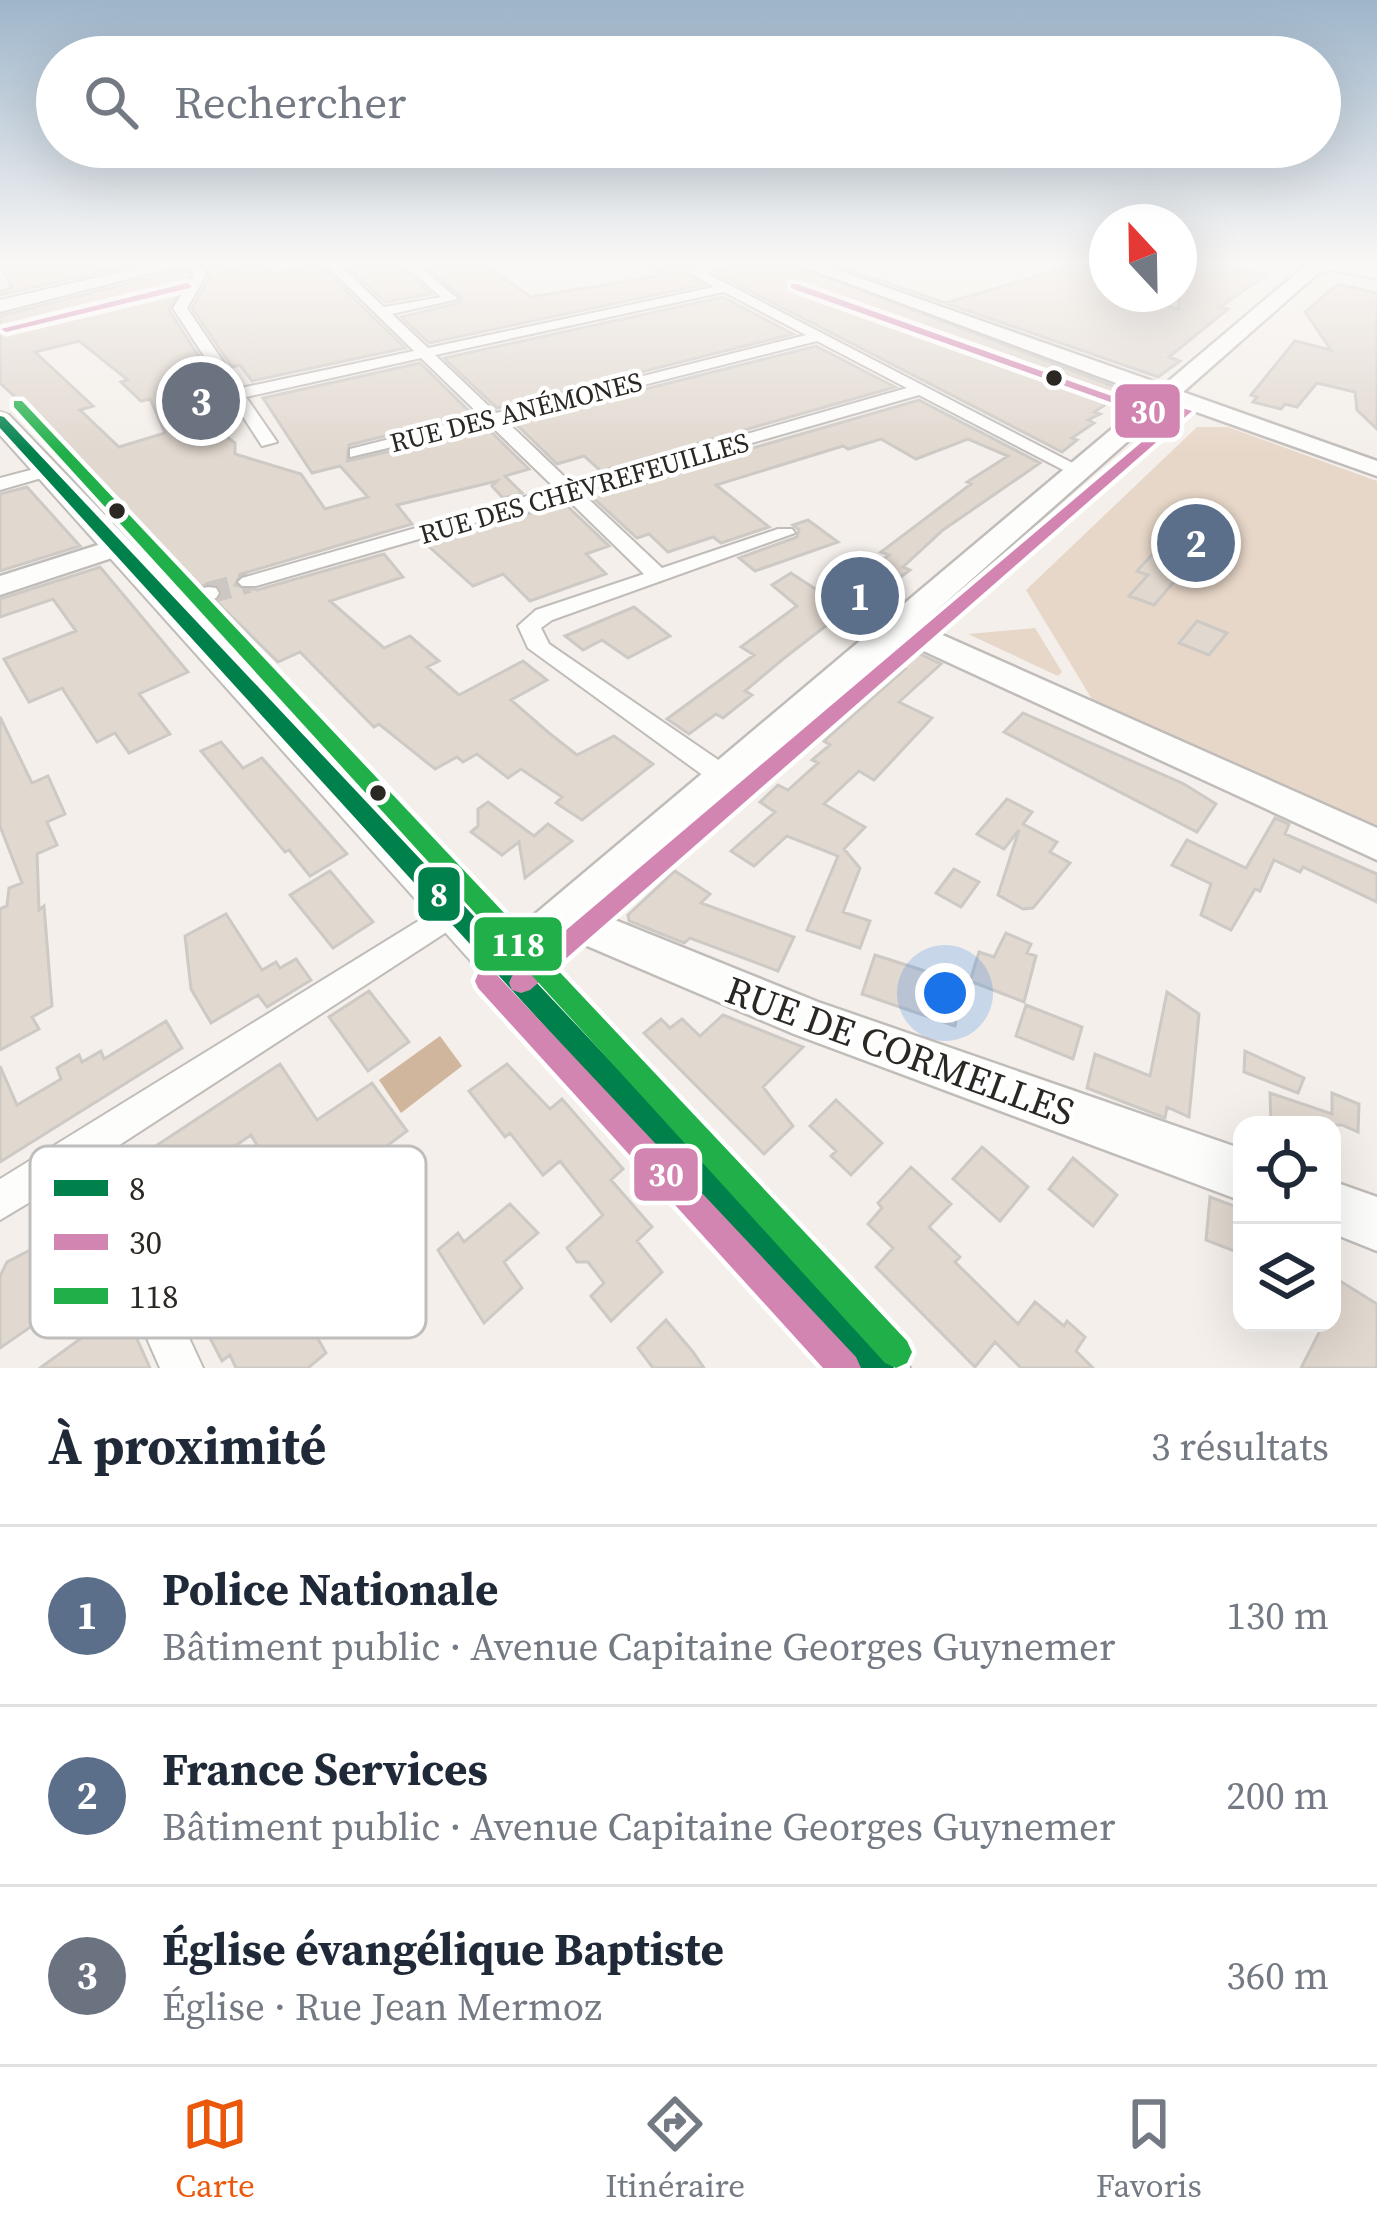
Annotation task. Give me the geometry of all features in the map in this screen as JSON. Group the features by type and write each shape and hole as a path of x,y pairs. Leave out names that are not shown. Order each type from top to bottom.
{"main road":[{"path":"0,421 878,1368"}],"street":[{"path":"192,327 268,442"},
{"path":"398,327 658,576"},
{"path":"236,394 546,327"},
{"path":"795,327 1079,471"},
{"path":"983,327 1377,469"},
{"path":"505,965 1249,327"},
{"name":"RUE DES ANÉMONES","path":"356,452 815,337"},
{"name":"RUE DES CHÈVREFEUILLES","path":"249,583 917,390"},
{"path":"0,484 46,470"},
{"path":"724,777 612,703 540,648 529,626 544,615 785,533"},
{"path":"0,586 117,547"},
{"path":"170,604 208,593"},
{"path":"898,627 1377,845"},
{"path":"85,1146 454,911"},
{"name":"RUE DE CORMELLES","path":"563,915 663,962 810,1020 1233,1172"},
{"path":"0,1201 30,1182"},
{"path":"1341,1211 1377,1224"},
{"path":"168,1338 182,1368"}],"shaded area":[{"path":"1197,427 1228,427 1377,481 1377,828 1093,701 1026,590"},
{"path":"1035,628 1062,672 1058,676 968,634"},
{"path":"440,1036 462,1066 401,1113 379,1080"}],"building":[{"path":"0,327 180,327 209,372 202,374 220,417 206,421 235,443 235,454 301,474 325,509 368,497 340,466 312,473 263,398 420,363 472,414 349,445 347,461 488,429 529,469 505,476 522,493 503,498 492,486 497,481 397,505 412,524 241,574 235,585 257,590 384,554 403,577 330,601 384,648 410,636 439,661 427,667 459,695 523,661 547,680 511,700 549,733 577,755 614,736 653,764 582,820 556,803 562,797 521,769 508,778 477,754 463,762 457,757 435,769 379,724 374,727 300,652 278,662 217,602 223,595 220,586 199,585 59,437 0,383","holes":["79,341 128,380 121,382 141,401 150,399 165,433 119,447 80,410 93,406 35,352"]},
{"path":"205,327 383,327 405,348 252,381 240,365 232,367"},
{"path":"412,327 505,327 429,343"},
{"path":"587,327 779,327 793,334 497,408 444,358"},
{"path":"819,327 958,327 1126,391 1094,412 1100,414 1088,420 1094,423 1072,438 1077,440 1062,452"},
{"path":"1014,327 1206,327 1169,357 1180,361 1158,377"},
{"path":"1315,327 1377,327 1377,429 1357,410 1355,392 1317,383 1297,407 1285,404 1281,409 1253,402 1257,397 1251,395 1295,341 1331,350"},
{"path":"816,346 895,387 601,471 584,456 557,464 514,422"},
{"path":"919,400 1040,463 943,530 903,567 910,570 860,607 854,604 783,659 745,691 752,695 723,718 716,714 689,734 667,719 754,655 741,647 797,606 772,585 791,573 829,598 889,555 881,552 971,484 967,482 1008,456 968,439 916,459 881,439 848,449 843,446 716,485 769,527 721,543 713,537 668,552 649,534 637,538 590,495"},
{"path":"27,487 80,546 0,571 0,494"},
{"path":"564,503 609,546 586,554 606,574 530,601 503,574 473,586 426,544"},
{"path":"808,520 838,542 755,571 739,558 797,537 799,530 793,525"},
{"path":"1186,532 1210,540 1154,605 1129,596 1148,575 1137,571 1159,547 1169,551"},
{"path":"100,567 188,672 139,694 170,734 129,753 115,733 97,742 62,688 29,702 4,659 76,631 53,599 0,617 0,599"},
{"path":"634,607 670,636 628,658 602,640 583,650 565,636"},
{"path":"1197,621 1227,633 1209,655 1179,643"},
{"path":"918,653 941,664 899,702 932,718 874,780 859,771 824,804 865,827 844,849 860,868 843,912 870,921 860,948 807,930 838,856 787,836 754,866 731,851 775,812 760,802 778,785 788,790 818,763 812,760 830,745 824,741 905,669 898,666"},
{"path":"1023,713 1184,784 1216,804 1197,832 1004,732"},
{"path":"0,717 32,783 48,776 65,814 47,822 57,845 37,854 52,1006 32,1017 39,1029 0,1050 0,909 7,906 9,888 22,883 0,826"},
{"path":"221,742 243,768 262,758 347,854 310,876 201,751"},
{"path":"1007,799 1032,812 1023,824 1057,842 1050,852 1070,863 1033,908 1023,909 998,895 1019,830 1004,849 977,834"},
{"path":"488,802 534,836 548,824 572,841 525,878 519,842 502,855 471,832 478,826 478,809"},
{"path":"1275,818 1289,824 1285,834 1377,874 1377,902 1303,867 1300,872 1274,860 1260,891 1255,889 1231,930 1201,915 1211,884 1172,865 1187,840 1246,868"},
{"path":"954,869 979,882 961,907 936,893"},
{"path":"330,871 373,922 333,948 290,895"},
{"path":"675,871 710,894 701,903 794,937 778,971 629,921 628,915"},
{"path":"226,914 262,970 276,962 280,968 296,959 311,980 267,1007 258,995 211,1023 191,989 185,936"},
{"path":"1006,933 1031,944 1027,953 1036,956 1024,1002 970,981 979,952 994,957"},
{"path":"875,955 963,983 955,1026 862,994"},
{"path":"369,991 409,1042 368,1071 329,1017"},
{"path":"1167,992 1199,1014 1189,1117 1167,1107 1165,1118 1087,1088 1095,1054 1150,1076"},
{"path":"1026,1005 1082,1027 1073,1059 1016,1036"},
{"path":"723,1015 803,1047 763,1087 793,1126 764,1154 644,1033 661,1019 670,1028 682,1019 700,1036"},
{"path":"166,1021 182,1048 0,1162 0,1066 17,1105 61,1079 57,1068 79,1055 82,1062 101,1051 104,1059"},
{"path":"1245,1051 1304,1078 1298,1093 1244,1072"},
{"path":"280,1064 317,1120 372,1083 407,1131 387,1146 257,1146 251,1135 235,1146 156,1146"},
{"path":"507,1064 550,1109 562,1099 623,1169 611,1180 652,1227 637,1241 662,1272 611,1321 591,1296 604,1283 588,1262 577,1262 567,1248 603,1215 560,1161 543,1175 469,1091"},
{"path":"1270,1093 1332,1114 1332,1093 1359,1104 1358,1132 1341,1125 1341,1116 1271,1116"},
{"path":"836,1100 882,1143 851,1175 831,1156 836,1151 810,1126"},
{"path":"982,1147 1028,1187 1000,1221 953,1179"},
{"path":"1073,1158 1117,1195 1093,1226 1049,1189"},
{"path":"911,1167 951,1204 929,1227 960,1257 955,1262 1018,1324 1035,1302 1064,1326 1067,1321 1085,1337 1076,1351 1093,1368 1021,1368 995,1342 975,1367 876,1267 893,1248 868,1224 882,1208 878,1203"},
{"path":"1210,1197 1233,1206 1233,1250 1206,1240"},
{"path":"510,1204 538,1233 504,1262 522,1288 484,1323 438,1250 458,1233 464,1242"},
{"path":"30,1250 30,1327 0,1348 0,1276 7,1262"},
{"path":"1341,1282 1377,1304 1377,1368 1301,1368 1319,1332 1341,1332"},
{"path":"666,1320 704,1368 653,1368 638,1348"},
{"path":"81,1338 136,1338 150,1368 40,1368"},
{"path":"210,1338 317,1338 326,1353 308,1368 236,1368 230,1355 222,1361"}],"tunnel":[{"path":"208,593 249,582"}],"transit line":[{"name":"30","path":"6,329 15,327"},
{"name":"30","path":"910,327 1162,416"},
{"name":"118","path":"18,404 896,1352"},
{"name":"30","path":"521,983 1186,411"},
{"name":"8","path":"0,420 878,1368"},
{"name":"30","path":"487,981 845,1368"}],"place":[{"name":"Église évangélique Baptiste","path":"201,401"},
{"name":"France Services","path":"1196,543"},
{"name":"Police Nationale","path":"860,596"}]}
